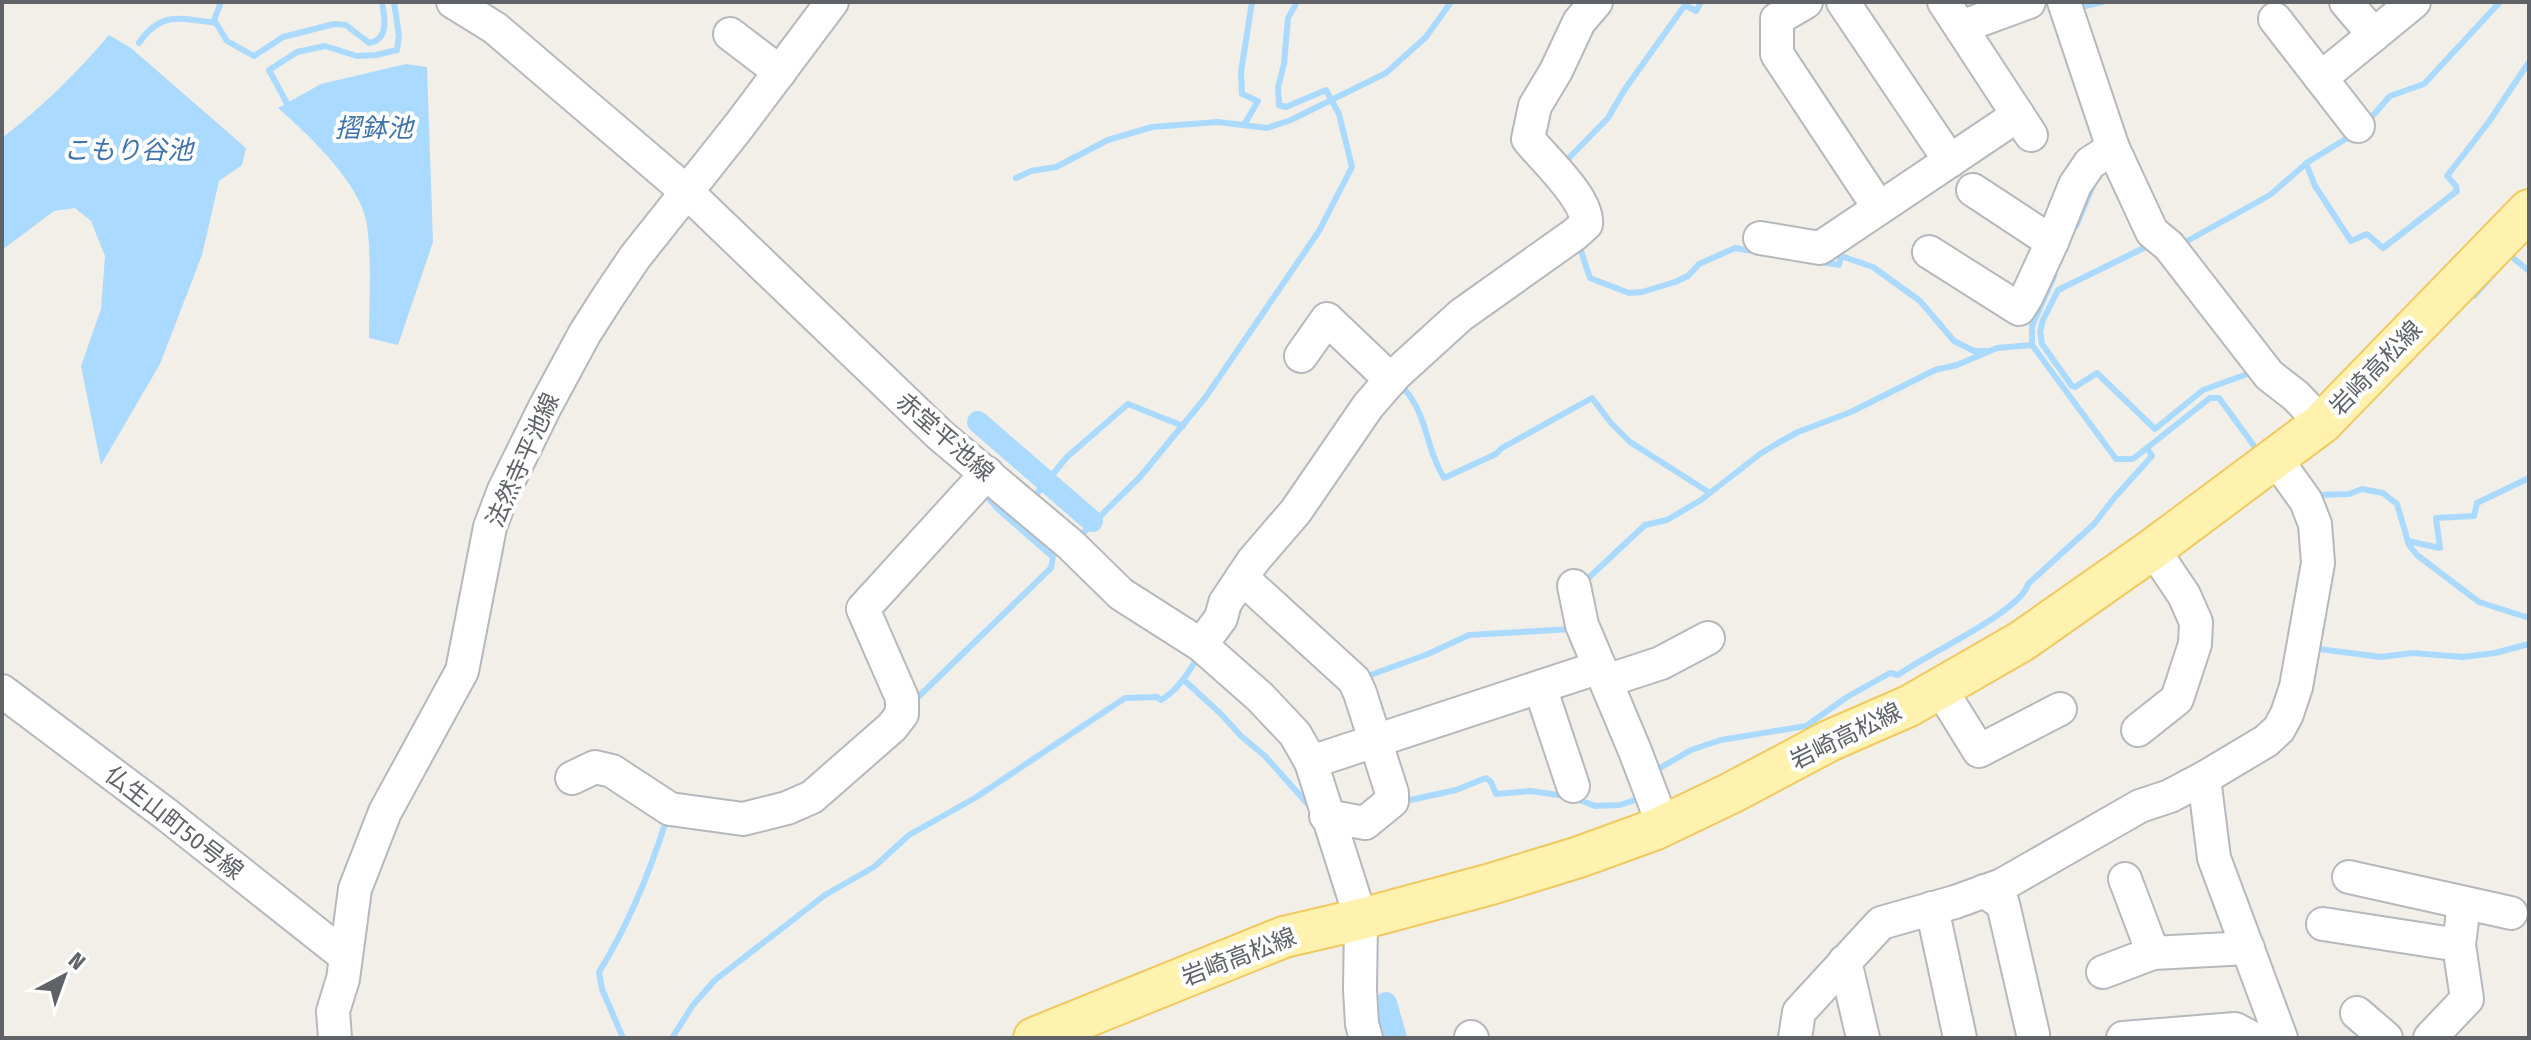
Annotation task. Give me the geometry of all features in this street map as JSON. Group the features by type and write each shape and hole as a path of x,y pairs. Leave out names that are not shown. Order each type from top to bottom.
{"main road":[{"name":"岩崎高松線","path":"1034,1038 1284,937 1361,919 1579,857 1663,825 1831,740 1909,706 2022,641 2153,549 2322,423 2529,210"}],"street":[{"name":"赤堂平池線","path":"453,2 495,28 687,192 899,398 1071,545 1121,594 1201,645 1260,697 1295,734 1311,762 1361,919 1361,1002 1366,1038"},
{"name":"法然寺平池線","path":"335,1038 333,1011 344,967 355,889 385,812 462,671 490,527 504,490 585,333 635,257 832,2"},
{"path":"1201,645 1221,618 1225,603 1243,576 1296,511 1368,406 1391,380 1461,315 1586,224 1586,214 1556,168 1528,139 1535,106 1579,22 1596,2"},
{"path":"1806,2 1777,19 1777,54 1879,208"},
{"path":"1843,2 1950,161"},
{"path":"1760,238 1820,248 1950,161 2024,125 1952,15 2029,2"},
{"path":"2064,2 2113,148 2152,232 2169,246 2269,375 2296,396 2322,423"},
{"path":"2346,2 2374,35"},
{"path":"2321,78 2414,2"},
{"path":"2275,19 2358,126"},
{"path":"730,34 780,72"},
{"path":"1929,252 2019,309 2052,242 2075,185 2090,163 2113,148"},
{"path":"1973,190 2052,242"},
{"path":"1301,356 1327,319 1391,380"},
{"path":"1795,1038 1799,1012 1881,923 2002,885 2140,806 2170,796 2204,778 2266,741 2279,729 2296,687 2318,563 2315,524 2306,501 2276,459"},
{"path":"572,778 595,767 612,771 670,809 743,819 787,808 812,797 892,727 902,714 902,698 863,609 987,473"},
{"path":"2138,730 2177,699 2195,644 2196,622 2184,595 2153,549"},
{"path":"1243,576 1354,680 1392,801 1365,823 1326,816"},
{"path":"1574,586 1582,625 1663,825"},
{"path":"1311,762 1540,687 1661,663 1708,638"},
{"path":"1540,687 1573,786"},
{"path":"1940,688 1979,751 2060,709"},
{"name":"仏生山町50号線","path":"2,691 167,815 344,967"},
{"path":"2204,778 2214,858 2281,1038"},
{"path":"2349,877 2511,913"},
{"path":"2125,879 2153,953"},
{"path":"1984,891 2003,904 2033,1034"},
{"path":"2430,1038 2467,999 2459,945 2464,903"},
{"path":"1932,908 1960,1038"},
{"path":"2323,924 2459,945"},
{"path":"2103,972 2153,953 2248,948"},
{"path":"1845,961 1863,1038"},
{"path":"2357,1013 2386,1038"},
{"path":"2123,1038 2235,1029 2252,1038"}],"water":[{"name":"こもり谷池","path":"109,35 131,48 246,148 242,165 219,181 202,255 160,364 101,465 81,366 101,309 105,256 91,221 75,208 54,211 2,250 2,138 58,89"},
{"name":"摺鉢池","path":"406,64 427,67 433,242 398,345 369,338 369,239 363,210 355,194 332,161 278,108 321,84"}],"waterway":[{"path":"221,2 214,20 227,41 254,56 283,37 334,24 346,25 369,43 375,41 383,33 382,2"},
{"path":"289,107 269,70 297,52 325,46 357,56 397,50 399,36 394,2"},
{"path":"1244,125 1258,101 1242,94 1241,72 1252,2"},
{"path":"1074,536 1083,533 1140,477 1205,398 1319,231 1352,167 1339,114 1326,90 1286,107 1279,105 1278,87 1284,64 1288,18 1297,2"},
{"path":"1016,178 1031,171 1056,167 1108,140 1152,127 1218,122 1267,128 1291,120 1386,73 1426,37 1451,2"},
{"path":"1564,163 1608,118 1685,5 1696,11 1701,2"},
{"path":"2077,8 2102,2"},
{"path":"2368,121 2390,96 2424,84 2500,2"},
{"path":"139,43 164,21 182,19 216,23"},
{"path":"2306,163 2315,186 2351,241 2367,234 2383,248 2457,191 2447,176 2529,62"},
{"path":"2182,244 2270,195 2308,162 2354,134"},
{"path":"2076,226 2093,185"},
{"path":"1578,242 1590,278 1629,293 1675,282 1688,276 1699,264 1735,248 1758,252"},
{"path":"2150,245 2058,290 2040,332 2042,344 2072,386 2097,373 2155,429 2203,390 2253,372"},
{"path":"2507,253 2529,271"},
{"path":"1816,261 1839,265 1841,256 1873,267 1920,301 1954,341 1974,351 1988,351"},
{"path":"2467,297 2474,296 2496,271"},
{"path":"2054,276 2032,326 2032,345 2116,459 2133,459 2210,398 2219,398 2260,454"},
{"path":"1582,584 1645,525 1667,520 1701,500 1760,454 1798,432 1851,412 1935,370 1957,365 1997,348 2032,345"},
{"path":"1399,383 1416,406 1444,478 1496,454 1592,398 1630,442 1710,493"},
{"path":"1033,498 1067,457 1128,404 1183,426"},
{"path":"978,422 1092,521"},
{"path":"1653,772 1691,750 1721,740 1806,726 1847,697 1890,673 1898,675 1991,620 2022,595 2028,584 2094,524 2152,456 2147,448"},
{"path":"2408,541 2440,548 2436,518 2474,516 2477,503 2529,478"},
{"path":"2315,495 2349,494 2362,489 2383,493 2397,504 2409,545 2417,555 2479,602 2529,618"},
{"path":"913,702 1051,568 1053,557 982,491"},
{"path":"1365,677 1469,635 1573,629"},
{"path":"2311,648 2381,657 2413,653 2463,657 2529,644"},
{"path":"672,1038 693,1005 715,980 825,895 874,867 909,835 975,798 1125,698 1157,697 1161,700 1178,686 1198,657"},
{"path":"1184,680 1265,756 1313,810"},
{"path":"1401,802 1456,790 1486,778 1496,794 1531,791 1572,797 1595,806 1620,805 1641,798"},
{"path":"623,1038 602,989 599,972 638,897 667,818"},
{"path":"1386,1003 1396,1038"}]}
